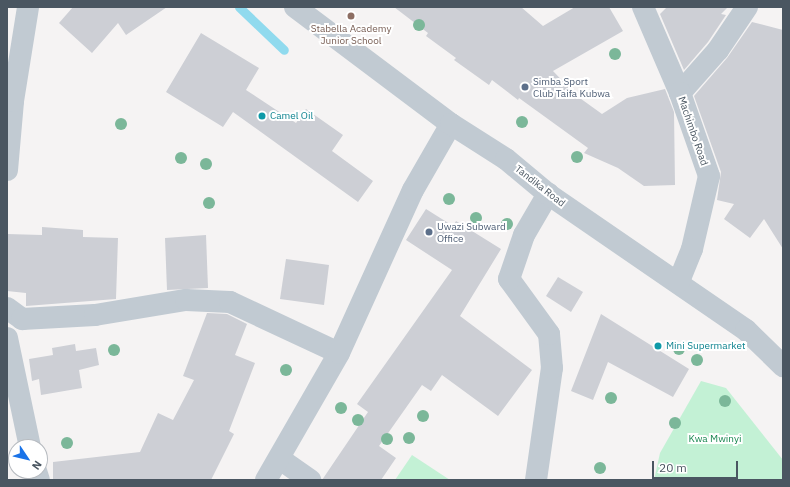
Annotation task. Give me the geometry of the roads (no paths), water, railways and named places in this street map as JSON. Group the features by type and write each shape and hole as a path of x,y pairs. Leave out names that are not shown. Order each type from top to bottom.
{"street":[{"path":"7,170 13,102 28,7"},
{"name":"Tandika Road","path":"295,7 450,124 506,159 548,194 679,282 746,330 783,366"},
{"name":"Machimbo Road","path":"643,7 680,93 709,176 692,249 679,282"},
{"path":"680,93 718,50 747,7"},
{"path":"266,480 280,459 340,353 412,190 450,124"},
{"path":"536,480 552,368 549,334 509,279 524,235 548,194"},
{"path":"7,308 22,319 95,315 186,300 230,302 340,353"},
{"path":"7,338 28,439"},
{"path":"280,459 310,480"}],"waterway":[{"path":"239,7 284,50"}],"place":[{"name":"Stabella Academy Junior School","path":"351,16"},
{"name":"Simba Sport Club Taifa Kubwa","path":"525,87"},
{"name":"Camel Oil","path":"262,116"},
{"name":"Uwazi Subward Office","path":"429,232"},
{"name":"Mini Supermarket","path":"658,346"}],"park label":[{"name":"Kwa Mwinyi","path":"715,439"}]}
